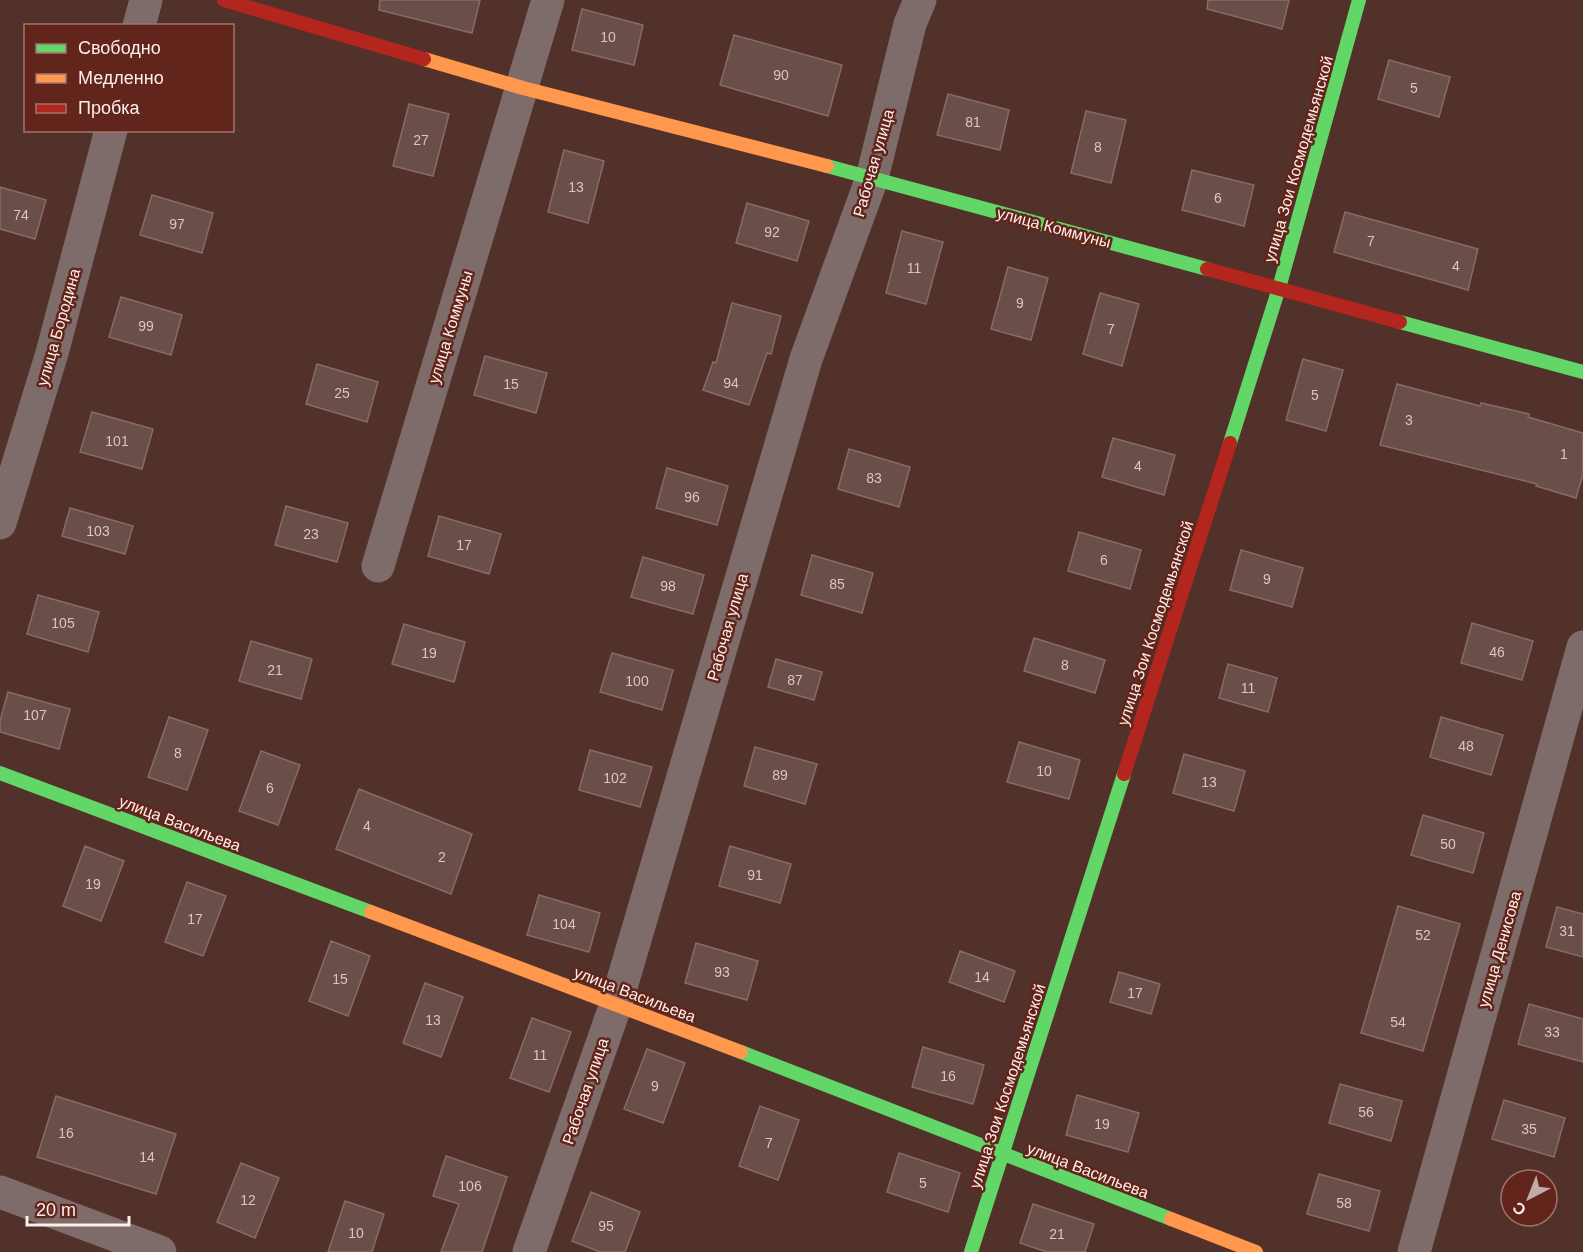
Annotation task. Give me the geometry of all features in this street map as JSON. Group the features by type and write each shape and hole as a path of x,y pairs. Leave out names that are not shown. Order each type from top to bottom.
{"street":[{"path":"140,24 146,0"},
{"name":"улица Коммуны","path":"224,0 523,88 872,178 1583,372"},
{"name":"улица Коммуны","path":"378,566 548,0"},
{"name":"Рабочая улица","path":"529,1252 616,1004 806,359 872,178 910,24 920,0"},
{"name":"улица Зои Космодемьянской","path":"971,1252 1279,288 1359,0"},
{"name":"улица Бородина","path":"0,523 52,353 110,132"},
{"name":"улица Денисова","path":"1414,1252 1583,647"},
{"name":"улица Васильева","path":"0,773 616,1004 1256,1252"},
{"path":"0,1192 160,1252"}],"building":[{"path":"380,0 480,0 472,33 379,10"},
{"path":"1208,0 1289,0 1282,29 1207,9"},
{"path":"582,9 643,25 634,65 572,50"},
{"path":"734,35 842,65 828,116 720,85"},
{"path":"1389,60 1450,77 1439,117 1378,99"},
{"path":"948,94 1009,110 1000,150 937,135"},
{"path":"409,104 449,114 433,176 393,166"},
{"path":"1086,111 1126,120 1111,183 1071,173"},
{"path":"564,150 604,161 588,223 548,212"},
{"path":"1192,170 1254,185 1244,226 1182,210"},
{"path":"0,187 46,200 35,239 0,229"},
{"path":"152,195 213,213 202,253 140,235"},
{"path":"747,203 809,221 797,261 736,243"},
{"path":"1345,212 1478,249 1468,290 1334,252"},
{"path":"902,231 943,242 926,304 886,293"},
{"path":"1008,267 1048,278 1031,340 991,329"},
{"path":"1100,293 1139,304 1122,366 1083,354"},
{"path":"121,297 182,315 171,355 109,337"},
{"path":"732,303 781,316 771,354 767,353 749,405 703,390 713,362 716,363"},
{"path":"485,356 547,373 536,413 474,395"},
{"path":"1303,359 1343,370 1326,431 1286,420"},
{"path":"317,364 378,382 367,422 306,404"},
{"path":"1397,384 1480,406 1481,403 1529,414 1528,417 1583,433 1583,474 1576,498 1536,486 1537,484 1380,445"},
{"path":"92,412 153,429 142,469 80,452"},
{"path":"1113,438 1175,455 1164,495 1102,477"},
{"path":"849,449 910,467 899,507 838,489"},
{"path":"667,468 728,486 717,525 656,508"},
{"path":"286,506 348,523 337,562 275,545"},
{"path":"70,508 133,526 125,554 62,536"},
{"path":"439,516 501,534 489,574 428,556"},
{"path":"1079,532 1141,550 1130,589 1068,571"},
{"path":"1241,550 1303,568 1292,607 1230,590"},
{"path":"812,555 873,573 862,613 801,595"},
{"path":"643,557 704,575 693,614 631,597"},
{"path":"38,595 99,612 88,652 27,634"},
{"path":"1472,623 1533,641 1522,680 1461,663"},
{"path":"404,624 465,642 454,682 392,664"},
{"path":"1034,638 1105,660 1095,693 1024,671"},
{"path":"251,641 312,659 301,699 239,681"},
{"path":"612,653 673,670 662,710 600,692"},
{"path":"776,659 822,672 814,700 768,687"},
{"path":"1228,664 1277,678 1268,712 1219,698"},
{"path":"8,692 70,709 59,749 0,732 0,721"},
{"path":"169,717 208,730 187,790 148,777"},
{"path":"1441,717 1503,735 1491,775 1430,757"},
{"path":"1019,742 1080,760 1069,799 1007,782"},
{"path":"755,747 817,764 805,804 744,786"},
{"path":"590,750 652,767 640,807 579,790"},
{"path":"261,751 300,765 278,825 239,811"},
{"path":"1184,754 1245,771 1234,811 1173,793"},
{"path":"359,789 472,834 451,894 336,849"},
{"path":"1423,815 1484,833 1473,873 1411,855"},
{"path":"85,846 124,861 101,921 63,906"},
{"path":"730,846 791,864 780,903 719,886"},
{"path":"187,882 226,896 203,956 165,942"},
{"path":"539,895 600,913 589,952 527,935"},
{"path":"1398,906 1460,924 1423,1051 1361,1033"},
{"path":"1557,907 1583,914 1583,957 1546,947"},
{"path":"331,941 370,956 348,1016 309,1001"},
{"path":"696,943 758,961 747,1000 685,983"},
{"path":"960,951 1015,971 1004,1002 949,982"},
{"path":"1119,972 1160,984 1151,1014 1110,1002"},
{"path":"425,983 463,997 441,1057 403,1043"},
{"path":"1529,1004 1583,1019 1583,1062 1518,1044"},
{"path":"532,1018 571,1032 549,1092 510,1078"},
{"path":"923,1047 984,1065 973,1104 912,1087"},
{"path":"647,1049 685,1063 663,1123 624,1109"},
{"path":"1340,1084 1402,1101 1391,1141 1329,1123"},
{"path":"1077,1095 1139,1113 1128,1152 1066,1135"},
{"path":"56,1096 176,1134 156,1194 37,1157"},
{"path":"1504,1100 1565,1118 1554,1157 1492,1139"},
{"path":"760,1106 799,1120 778,1180 739,1166"},
{"path":"899,1153 960,1173 948,1212 887,1192"},
{"path":"446,1156 507,1177 482,1252 441,1252 459,1204 433,1196"},
{"path":"241,1163 279,1178 255,1238 217,1222"},
{"path":"1319,1174 1380,1191 1369,1231 1307,1214"},
{"path":"591,1192 640,1212 625,1252 600,1252 572,1241"},
{"path":"345,1201 384,1214 372,1252 328,1252"},
{"path":"1033,1204 1094,1224 1085,1252 1047,1252 1020,1243"}],"traffic: fast":[{"path":"1230,443 1279,288 1359,0"},
{"path":"827,166 1207,269"},
{"path":"1400,322 1583,372"},
{"path":"0,773 371,912"},
{"path":"971,1252 1124,774"},
{"path":"741,1052 1171,1219"}],"traffic: slow":[{"path":"424,59 523,88 827,166"},
{"path":"371,912 741,1052"},
{"path":"1171,1219 1256,1252"}],"traffic: jam":[{"path":"224,0 424,59"},
{"path":"1207,269 1400,322"},
{"path":"1124,774 1230,443"}]}
